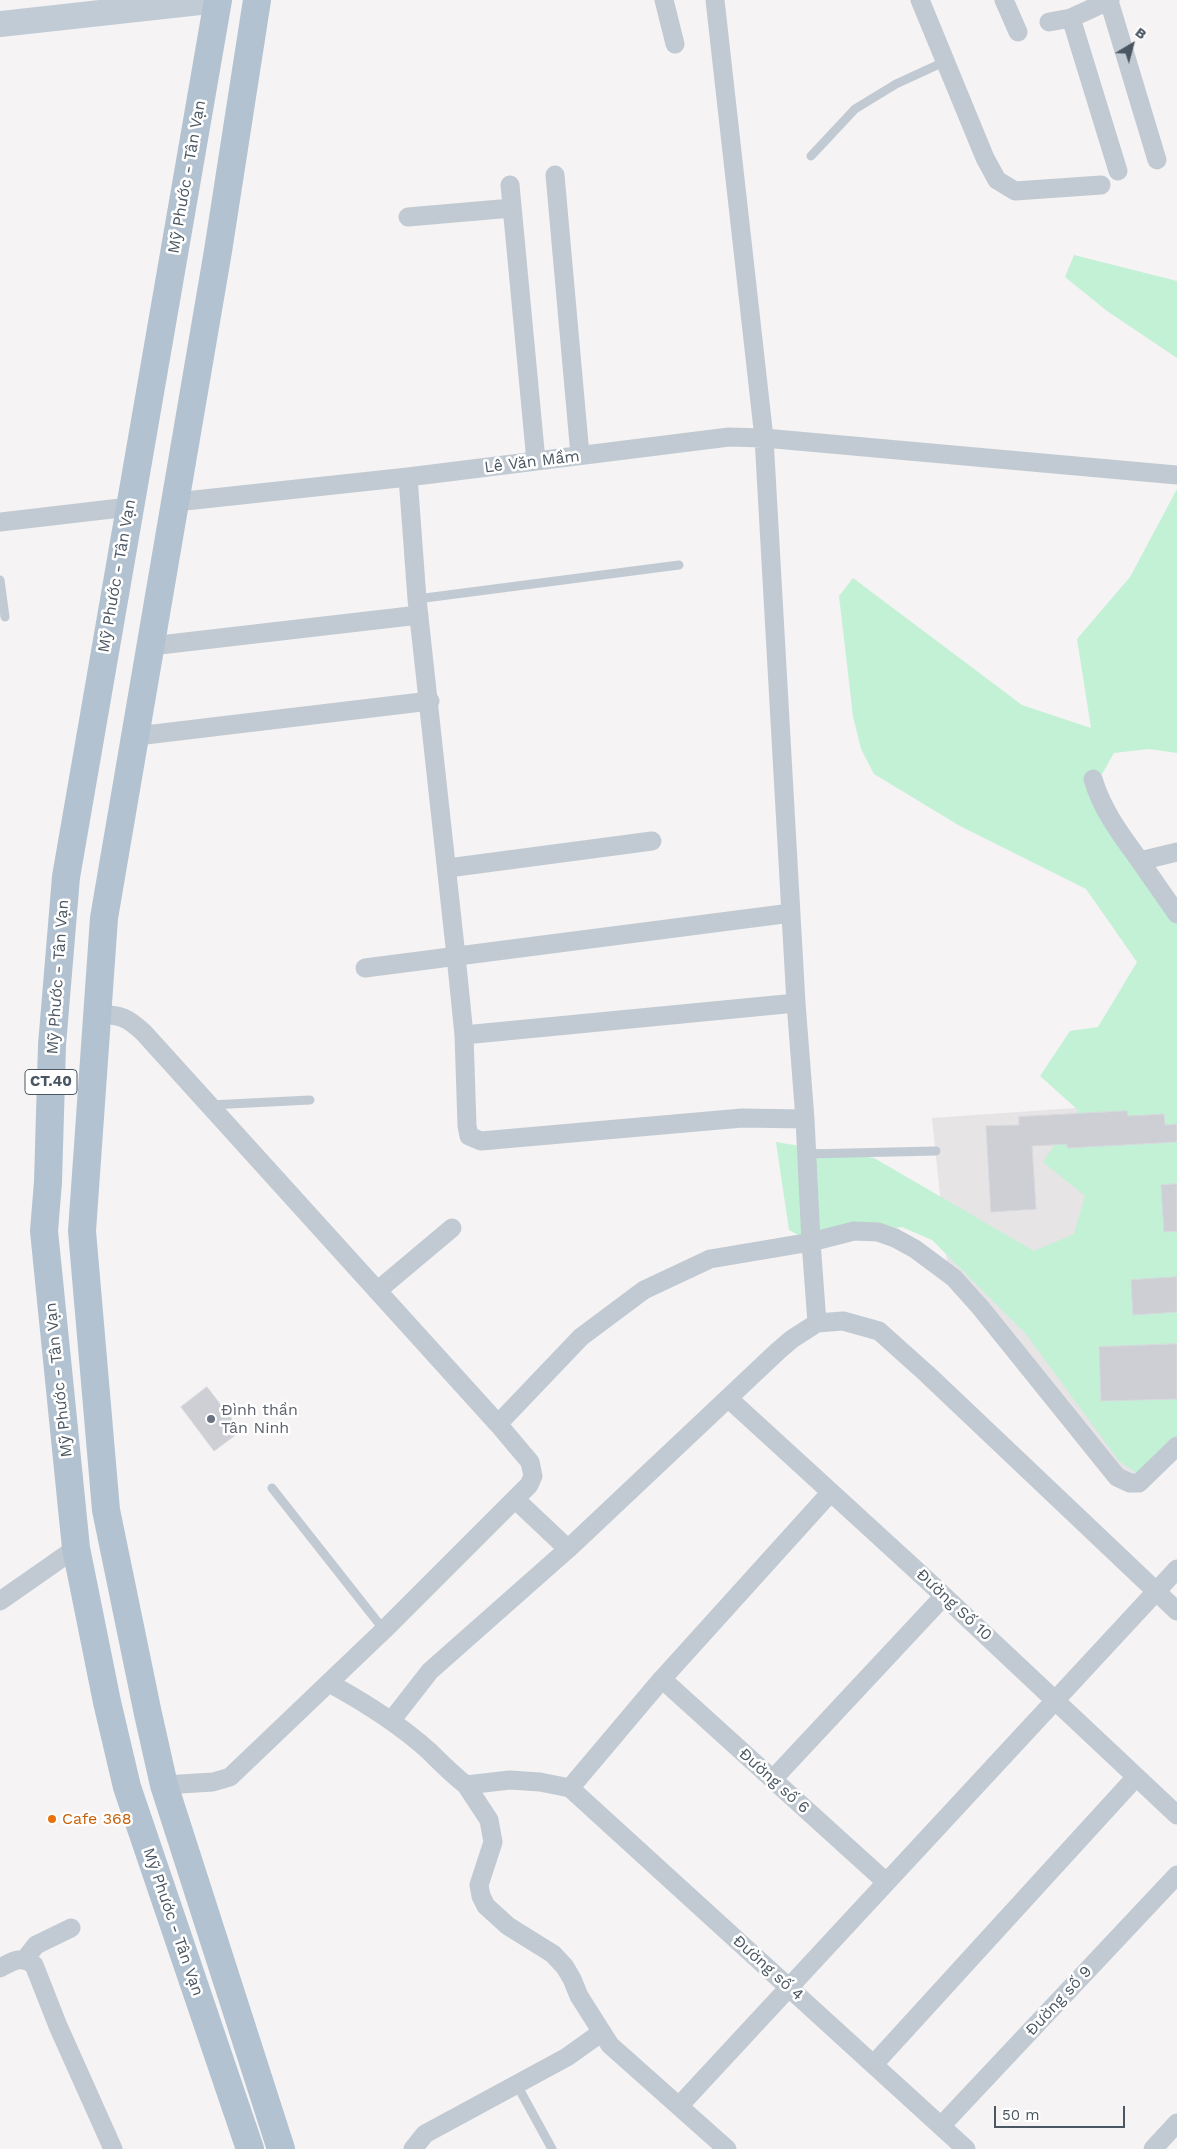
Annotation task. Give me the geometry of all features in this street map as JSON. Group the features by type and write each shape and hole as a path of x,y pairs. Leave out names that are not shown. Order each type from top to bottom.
{"main road":[{"name":"Mỹ Phước - Tân Vạn","path":"218,0 66,878 52,1045 48,1182 44,1231 76,1548 107,1702 127,1787 250,2149"},
{"path":"0,24 225,0"},
{"name":"Mỹ Phước - Tân Vạn","path":"257,0 218,251 137,736 104,918 82,1231 106,1510 164,1785 281,2149"}],"street":[{"path":"664,0 675,44"},
{"path":"715,0 764,438 796,1003 817,1324"},
{"path":"920,0 947,61 985,158 997,180 1015,191 1100,185"},
{"path":"1004,0 1018,32"},
{"path":"1049,22 1071,18 1110,0 1158,160"},
{"path":"1071,18 1118,171"},
{"path":"556,175 580,455"},
{"path":"510,185 536,462"},
{"path":"408,217 512,208"},
{"name":"Lê Văn Mầm","path":"176,502 536,462 729,437 764,438 1177,475"},
{"path":"408,477 418,607 448,868 464,1035 467,1126 469,1136 481,1141 733,1119 805,1119"},
{"path":"0,522 129,507"},
{"path":"151,646 418,607"},
{"path":"137,736 430,701"},
{"path":"1094,779 1098,796 1114,825 1177,914"},
{"path":"448,868 652,841"},
{"path":"1140,861 1177,852"},
{"path":"365,968 791,913"},
{"path":"464,1035 796,1003"},
{"path":"97,1014 118,1015 131,1021 498,1424 530,1462 533,1476 529,1485 384,1630 230,1777 213,1782 164,1785"},
{"path":"377,1291 452,1228"},
{"path":"498,1424 581,1337 644,1290 710,1259 811,1242 854,1231 878,1232 895,1238 915,1249 954,1278 980,1307 1117,1477 1130,1483 1139,1483 1177,1446"},
{"path":"391,1721 430,1671 568,1549 778,1351 792,1339 817,1324 843,1320 879,1331 927,1374 1177,1611"},
{"name":"Đường Số 10","path":"728,1398 944,1596 1177,1815"},
{"path":"466,1785 510,1780 540,1782 570,1788 662,1680 831,1492"},
{"path":"515,1499 568,1549"},
{"path":"0,1601 76,1548"},
{"path":"680,2105 1177,1570"},
{"path":"772,1780 944,1596"},
{"name":"Đường số 6","path":"662,1680 886,1882"},
{"path":"329,1683 365,1703 391,1721 466,1785 489,1820 493,1842 479,1885 481,1896 486,1906 508,1926 553,1954 565,1967 579,1996 610,2045 628,2063 680,2105 727,2149"},
{"path":"874,2064 1136,1777"},
{"name":"Đường số 4","path":"570,1788 966,2149"},
{"name":"Đường số 9","path":"941,2126 1177,1875"},
{"path":"25,1959 36,1946 71,1928"},
{"path":"0,1968 16,1959 25,1959 34,1965 58,2026 113,2149"},
{"path":"413,2149 425,2134 517,2085 567,2056 602,2032"},
{"path":"1153,2149 1177,2123"}],"lane":[{"path":"811,156 855,110 896,84 947,61"},
{"path":"418,607 679,565"},
{"path":"0,580 5,617"},
{"path":"210,1106 310,1100"},
{"path":"807,1154 936,1152"},
{"path":"272,1488 384,1630"},
{"path":"517,2085 552,2149"}],"shaded area":[{"path":"1177,1101 1137,1478 1127,1476 947,1263 932,1118"}],"green space":[{"path":"1074,255 1177,281 1177,358 1107,311 1065,277"},
{"path":"1177,489 1177,753 1149,749 1114,753 1092,792 1124,855 1177,919 1177,1448 1148,1481 1119,1461 1026,1334 932,1240 902,1227 811,1242 789,1230 776,1142 874,1158 1034,1251 1074,1234 1085,1196 1043,1162 1078,1110 1040,1076 1070,1031 1098,1027 1137,962 1086,889 960,826 874,774 861,749 853,716 839,596 853,578 1022,705 1091,728 1077,639 1130,577"}],"building":[{"path":"1127,1111 1128,1116 1164,1114 1165,1125 1177,1124 1177,1142 1067,1148 1067,1144 1032,1146 1036,1209 991,1212 986,1126 1019,1125 1019,1117"},
{"path":"1177,1184 1177,1231 1164,1232 1161,1185"},
{"path":"1177,1277 1177,1312 1133,1315 1131,1280"},
{"path":"1177,1344 1177,1399 1101,1401 1099,1347"},
{"name":"Đình thần Tân Ninh","path":"207,1387 241,1431 214,1451 181,1407"}],"place":[{"name":"Đình thần Tân Ninh","path":"211,1419"},
{"name":"Cafe 368","path":"52,1819"}]}
